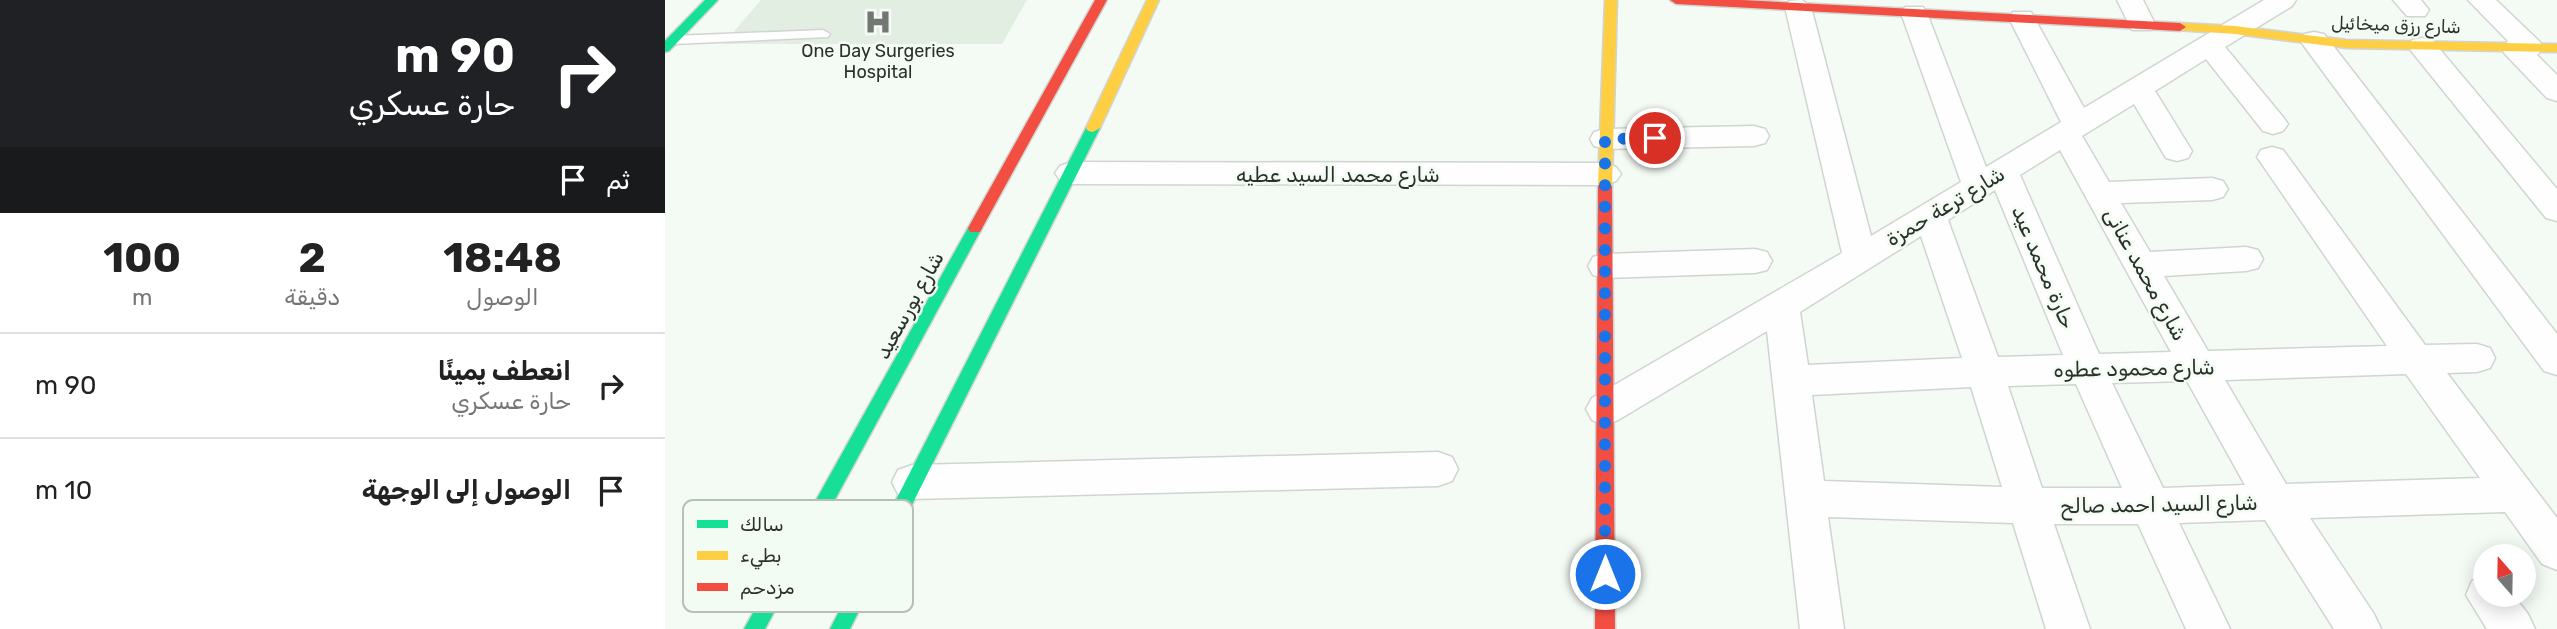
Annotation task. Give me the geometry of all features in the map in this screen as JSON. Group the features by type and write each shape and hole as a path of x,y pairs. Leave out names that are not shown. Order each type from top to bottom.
{"street":[{"path":"669,44 712,0"},
{"name":"شارع بورسعيد","path":"825,500 1101,0"},
{"path":"903,500 1071,173 1153,0"},
{"path":"1605,629 1605,139 1611,0"},
{"name":"شارع رزق ميخائيل","path":"1676,0 2142,24 2234,24 2314,40 2421,46 2557,48"},
{"path":"2130,0 2142,24"},
{"name":"شارع ترعة حمزة","path":"1605,410 2071,130 2234,24 2283,0"},
{"path":"2481,0 2557,92"},
{"path":"1798,7 1860,258"},
{"name":"حارة محمد عيد","path":"1915,13 1991,179 2087,369 2209,629"},
{"name":"شارع محمد عنانى","path":"2022,18 2071,130 2141,265 2276,501 2359,629"},
{"path":"2234,24 2273,140 2416,360 2557,551"},
{"path":"2314,40 2557,361"},
{"path":"2421,46 2557,210"},
{"path":"2139,88 2178,151"},
{"path":"1605,139 1754,136"},
{"name":"شارع محمد السيد عطيه","path":"1071,173 1605,174"},
{"path":"2102,193 2212,189"},
{"path":"1930,215 1985,372 2068,629"},
{"path":"2141,265 2246,259"},
{"path":"1605,266 1755,261"},
{"path":"1782,306 1822,629"},
{"name":"شارع محمود عطوه","path":"1790,381 1985,372 2477,358"},
{"path":"912,482 1438,469"},
{"name":"شارع السيد احمد صالح","path":"1804,498 2028,506 2153,506 2513,494"},
{"path":"2496,607 2513,629"},
{"name":"شارع بورسعيد","path":"754,629 763,612"},
{"path":"840,629 848,612"}],"lane":[{"path":"669,44 823,34"}],"shaded area":[{"name":"One Day Surgeries Hospital","path":"761,0 1027,0 1002,44 723,44"}],"traffic: fast":[{"path":"665,48 712,0"},
{"path":"905,500 1093,128"},
{"path":"825,500 975,228"},
{"path":"754,629 763,612"},
{"path":"840,629 849,612"}],"traffic: slow":[{"path":"1093,128 1153,0"},
{"path":"1605,186 1611,0"},
{"path":"2180,27 2235,30 2347,44 2557,48"}],"traffic: jam":[{"path":"975,228 1101,0"},
{"path":"1676,0 2180,27"},
{"path":"1605,186 1605,629"}],"place":[{"name":"One Day Surgeries Hospital","path":"878,22"}],"route":[{"path":"1605,574 1605,139 1655,138"}]}
